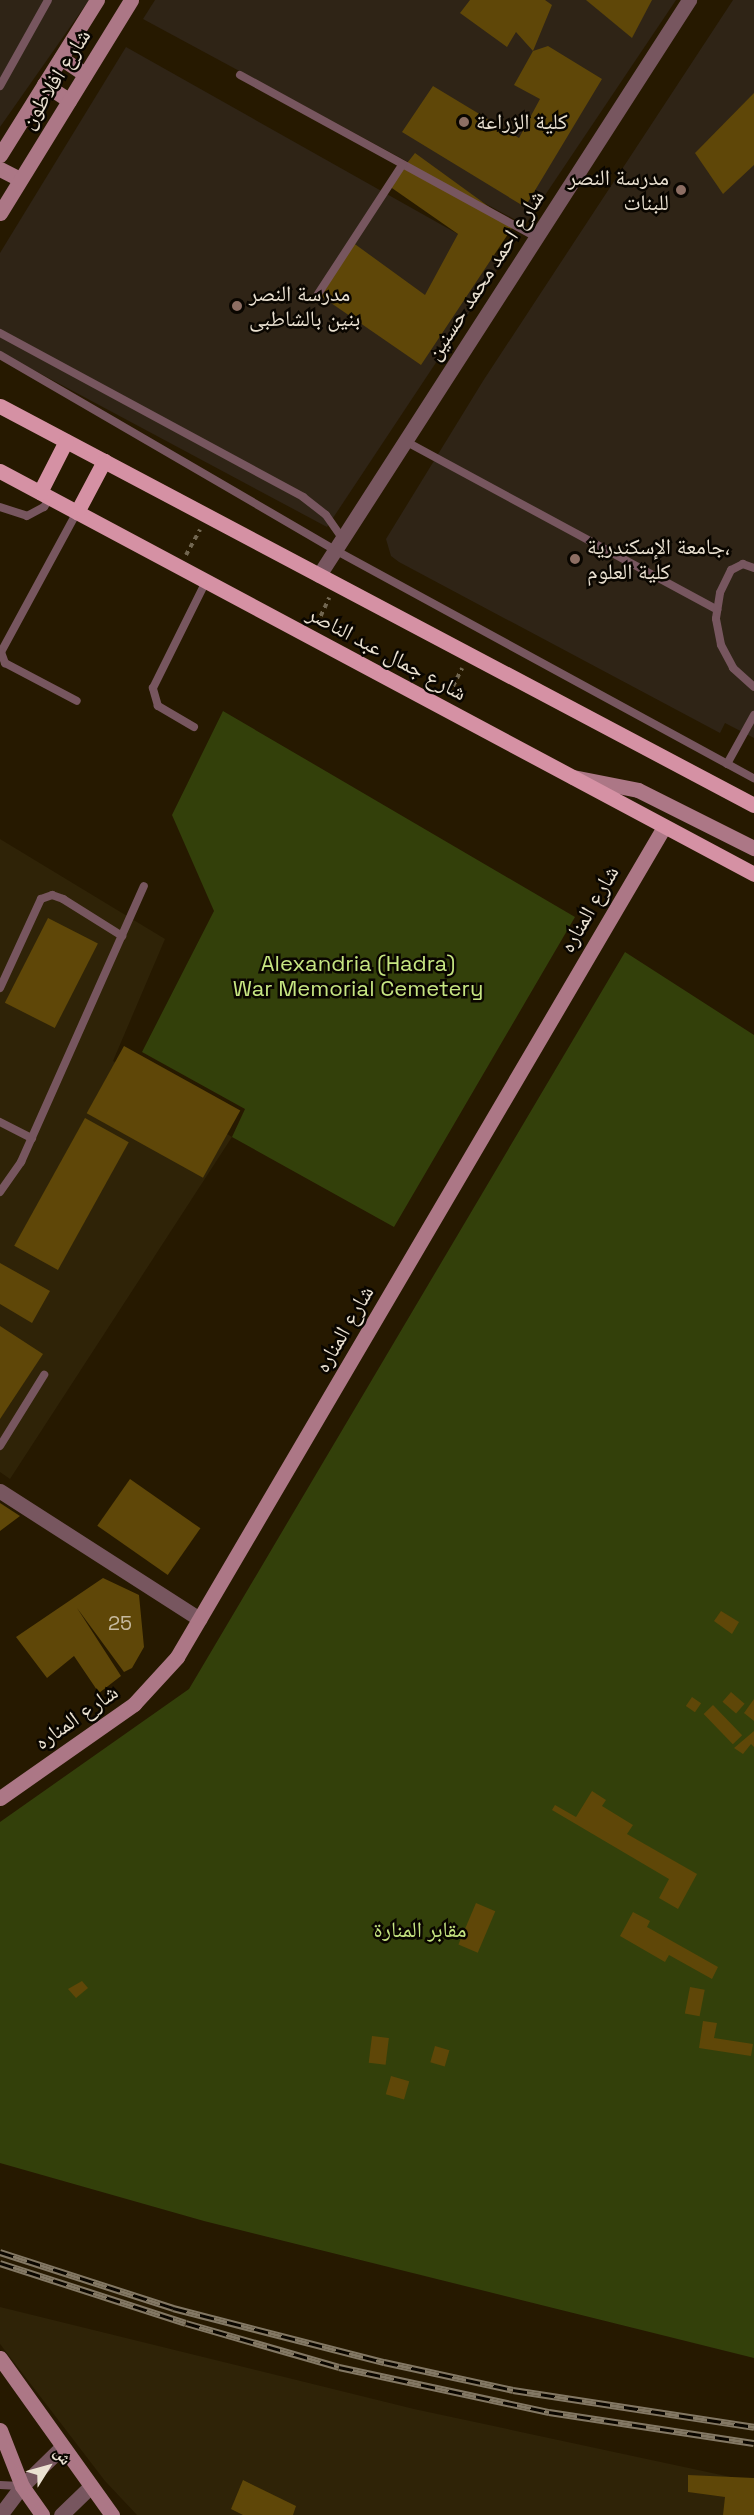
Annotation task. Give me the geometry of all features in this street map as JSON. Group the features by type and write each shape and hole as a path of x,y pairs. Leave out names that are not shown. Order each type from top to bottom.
{"main road":[{"name":"شارع جمال عبد الناصر","path":"0,406 754,805"},
{"path":"45,495 66,441"},
{"path":"77,512 104,461"},
{"name":"شارع جمال عبد الناصر","path":"0,471 754,874"}],"street":[{"name":"شارع افلاطون","path":"1,150 97,0"},
{"name":"شارع افلاطون","path":"0,213 131,0"},
{"name":"شارع احمد محمد حسنين","path":"319,575 689,0"},
{"path":"61,58 85,74"},
{"path":"45,84 69,99"},
{"path":"0,169 20,179"},
{"path":"570,776 638,790 754,848"},
{"name":"شارع المناره","path":"0,1798 134,1704 177,1657 664,827"},
{"path":"0,1491 199,1619"},
{"path":"0,2358 112,2515"},
{"path":"0,2430 22,2486 42,2515"},
{"path":"0,2515 22,2486 62,2447"},
{"path":"61,2515 90,2487"}],"lane":[{"path":"0,86 48,0"},
{"path":"240,75 536,237"},
{"path":"318,294 402,165"},
{"path":"0,333 303,497 326,515 339,544"},
{"path":"0,355 754,778"},
{"path":"405,441 717,610"},
{"path":"0,507 27,516 45,507 45,495"},
{"path":"77,512 1,652 5,663 77,701"},
{"path":"754,568 743,564 731,570 720,593 717,610 721,645 733,668 754,687"},
{"path":"194,727 158,706 153,687 206,581"},
{"path":"727,764 754,715"},
{"path":"0,1192 21,1162 144,886"},
{"path":"0,988 41,899 52,895 63,898 122,936"},
{"path":"0,1122 32,1138"},
{"path":"0,1446 44,1375"},
{"path":"0,2485 22,2486"}],"path":[{"path":"179,567 208,516"},
{"path":"310,638 335,583"},
{"path":"442,708 469,654"}],"shaded area":[{"path":"0,0 89,0 0,127"},
{"name":"كلية الزراعة","path":"155,0 676,0 525,225 143,19"},
{"path":"733,0 754,0 754,738 725,723 720,733 399,562 391,556 386,539 483,381"},
{"name":"مدرسة النصر بنين بالشاطبى","path":"126,47 504,260 327,527 0,352 0,253"},
{"path":"0,839 165,939 113,1061 232,1137 10,1479 0,1472"},
{"path":"0,2307 414,2409 754,2482 754,2515 137,2515 105,2481 0,2344"}],"green space":[{"name":"Alexandria (Hadra) War Memorial Cemetery","path":"223,711 575,917 394,1227 232,1137 245,1109 142,1052 214,911 172,815"},
{"name":"مقابر المنارة","path":"625,952 754,1035 754,2358 204,2221 0,2163 0,1822 189,1689"}],"building":[{"path":"470,0 545,0 552,5 533,51 516,32 507,47 460,13"},
{"path":"586,0 652,0 632,38"},
{"path":"548,46 602,79 525,207 402,132 433,86 519,138 540,99 514,85 533,51"},
{"path":"754,93 754,165 723,194 695,153"},
{"path":"415,153 514,225 421,365 318,294 352,242 425,295 458,234 389,186"},
{"path":"48,918 98,943 55,1028 5,1003"},
{"path":"124,1046 240,1110 203,1178 87,1113"},
{"path":"85,1118 129,1142 58,1270 14,1246"},
{"path":"0,1263 50,1291 32,1323 0,1304"},
{"path":"0,1326 43,1354 0,1419"},
{"path":"130,1479 200,1528 168,1575 97,1526"},
{"path":"0,1503 20,1516 0,1531"},
{"path":"103,1578 139,1595 144,1647 132,1668 124,1672 77,1608 121,1676 99,1693 74,1656 47,1678 16,1637"},
{"path":"721,1611 739,1622 732,1634 714,1621"},
{"path":"731,1692 745,1704 736,1714 722,1702"},
{"path":"692,1697 701,1703 695,1712 686,1706"},
{"path":"754,1699 754,1721 744,1713"},
{"path":"713,1705 742,1735 733,1744 704,1714"},
{"path":"754,1731 754,1747 751,1744 743,1754 734,1748"},
{"path":"592,1791 606,1800 602,1806 633,1825 627,1834 697,1874 678,1909 659,1898 669,1879 552,1810 555,1805 576,1817"},
{"path":"476,1903 495,1911 478,1953 458,1944"},
{"path":"633,1912 650,1921 647,1927 718,1967 712,1979 669,1955 665,1962 620,1936"},
{"path":"82,1981 88,1988 76,1998 68,1989"},
{"path":"690,1987 705,1990 700,2016 685,2014"},
{"path":"703,2021 717,2023 714,2038 753,2044 751,2056 699,2048"},
{"path":"372,2036 389,2038 386,2065 369,2063"},
{"path":"435,2046 449,2050 445,2066 430,2062"},
{"path":"391,2076 409,2081 404,2100 386,2094"},
{"path":"688,2475 754,2478 754,2515 723,2515 725,2497 688,2492"},
{"path":"243,2480 296,2506 293,2515 243,2515 231,2509"}],"railway":[{"path":"0,2252 173,2308 384,2362 513,2390 754,2427"},
{"path":"0,2263 186,2323 339,2367 549,2412 754,2443"}],"place":[{"name":"كلية الزراعة","path":"464,122"},
{"name":"مدرسة النصر للبنات","path":"681,190"},
{"name":"مدرسة النصر بنين بالشاطبى","path":"237,306"},
{"name":"جامعة الإسكندرية، كلية العلوم","path":"575,559"}]}
